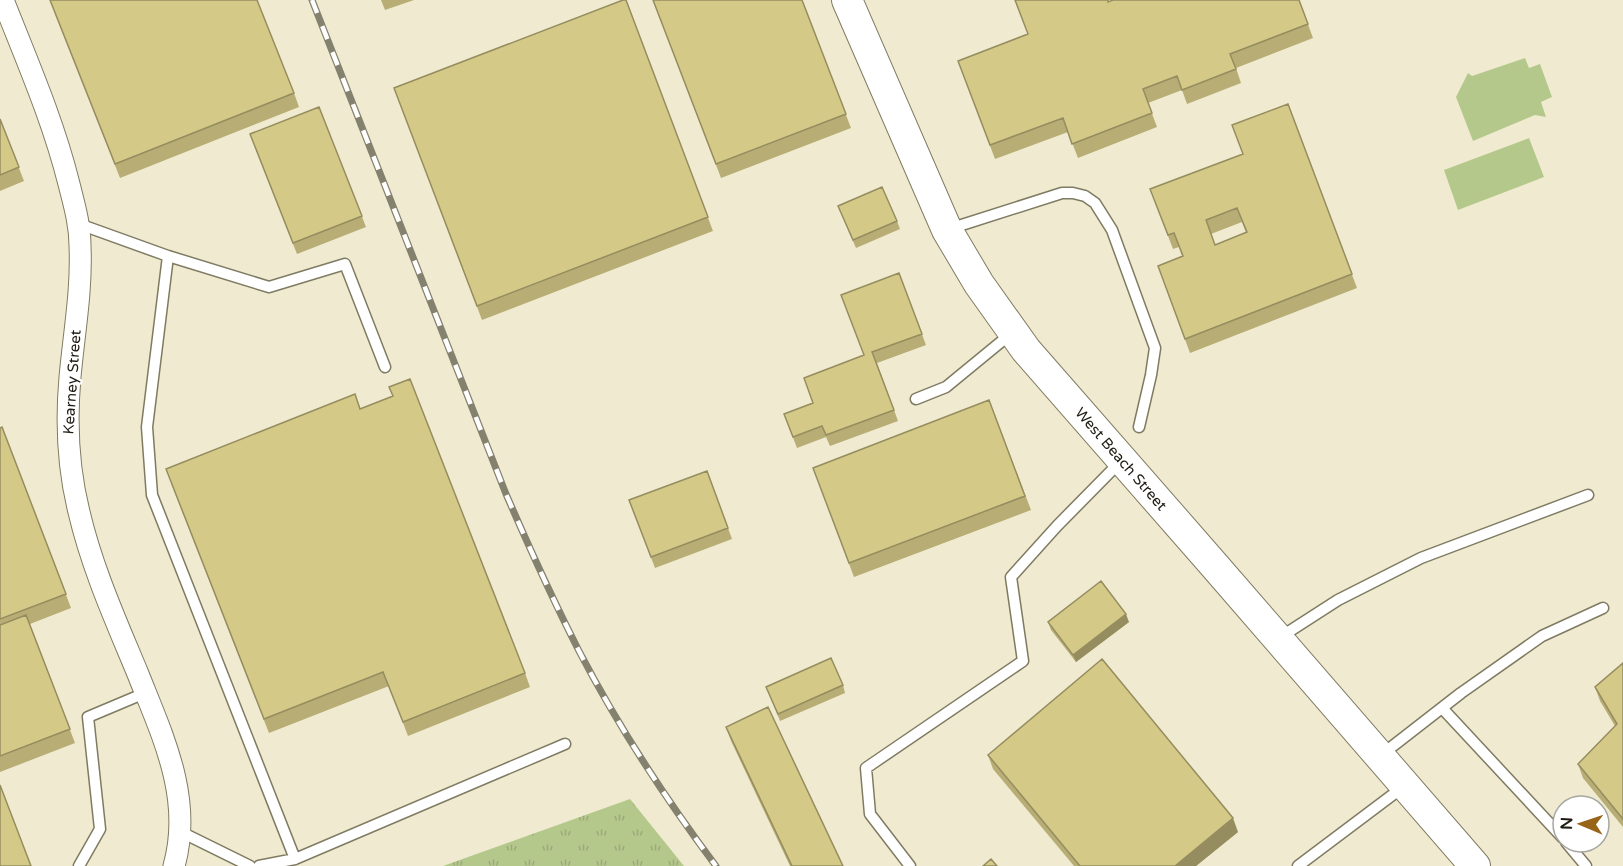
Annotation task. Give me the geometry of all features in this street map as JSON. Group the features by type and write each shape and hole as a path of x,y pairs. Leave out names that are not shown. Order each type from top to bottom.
{"main road":[{"name":"West Beach Street","path":"847,0 947,230 979,284 1026,350 1475,866"}],"street":[{"name":"Kearney Street","path":"3,0 51,121 79,224 80,276 68,405 68,440 72,477 78,512 90,552 166,746 177,784 181,809 181,832 174,866"}],"lane":[{"path":"947,230 1062,193 1085,196 1095,203 1112,230 1155,348 1152,375 1138,427"},
{"path":"79,224 269,287 345,264 385,367"},
{"path":"168,255 147,427 152,495 295,859"},
{"path":"916,399 946,387 1013,332"},
{"path":"910,866 870,814 866,768 1023,661 1011,577 1122,460"},
{"path":"1278,638 1338,600 1420,558 1587,495"},
{"path":"1380,756 1542,636 1603,608"},
{"path":"79,866 100,829 88,717 146,693"},
{"path":"1442,708 1551,825"},
{"path":"259,866 295,859 565,744"},
{"path":"1298,866 1405,785"},
{"path":"181,832 250,866"},
{"path":"1576,854 1587,866"}],"green space":[{"path":"1525,58 1529,68 1540,64 1552,97 1541,102 1546,117 1535,115 1473,141 1456,97 1468,73 1472,76"},
{"path":"1529,138 1544,177 1458,210 1444,170"},
{"path":"630,799 684,866 443,866"}],"building":[{"path":"50,0 257,0 294,93 115,164"},
{"path":"626,0 708,217 477,306 394,88"},
{"path":"653,0 802,0 846,114 716,164"},
{"path":"1015,0 1108,0 1108,2 1113,0 1299,0 1308,24 1230,54 1236,69 1182,90 1177,76 1143,89 1152,113 1072,144 1063,118 990,145 958,61 1028,34"},
{"path":"1288,104 1352,274 1185,339 1158,266 1183,256 1174,233 1168,235 1150,189 1243,154 1232,125","holes":["1237,208 1247,232 1215,245 1206,220"]},
{"path":"319,107 362,216 293,243 250,134"},
{"path":"0,119 19,167 0,175"},
{"path":"882,187 897,221 853,240 838,206"},
{"path":"899,273 922,334 872,352 894,410 826,435 822,426 793,437 784,414 813,403 804,378 864,355 841,295"},
{"path":"410,379 525,673 403,722 383,672 264,719 166,469 355,394 360,409 393,396 389,387"},
{"path":"989,400 1025,496 849,563 813,468"},
{"path":"2,427 66,594 0,619 0,428"},
{"path":"707,471 728,528 651,557 629,500"},
{"path":"1101,581 1126,614 1073,655 1048,622"},
{"path":"26,615 70,729 0,756 0,625"},
{"path":"831,658 843,685 778,714 766,687"},
{"path":"1102,659 1233,818 1175,866 1080,866 988,755"},
{"path":"1623,663 1623,819 1611,804 1611,794 1603,794 1578,764 1617,724 1595,687"},
{"path":"768,707 843,866 792,866 726,727"},
{"path":"0,785 31,866 0,866"},
{"path":"991,859 997,866 983,866"}],"railway":[{"path":"312,0 506,494 541,573 579,651 626,734 716,866"}]}
